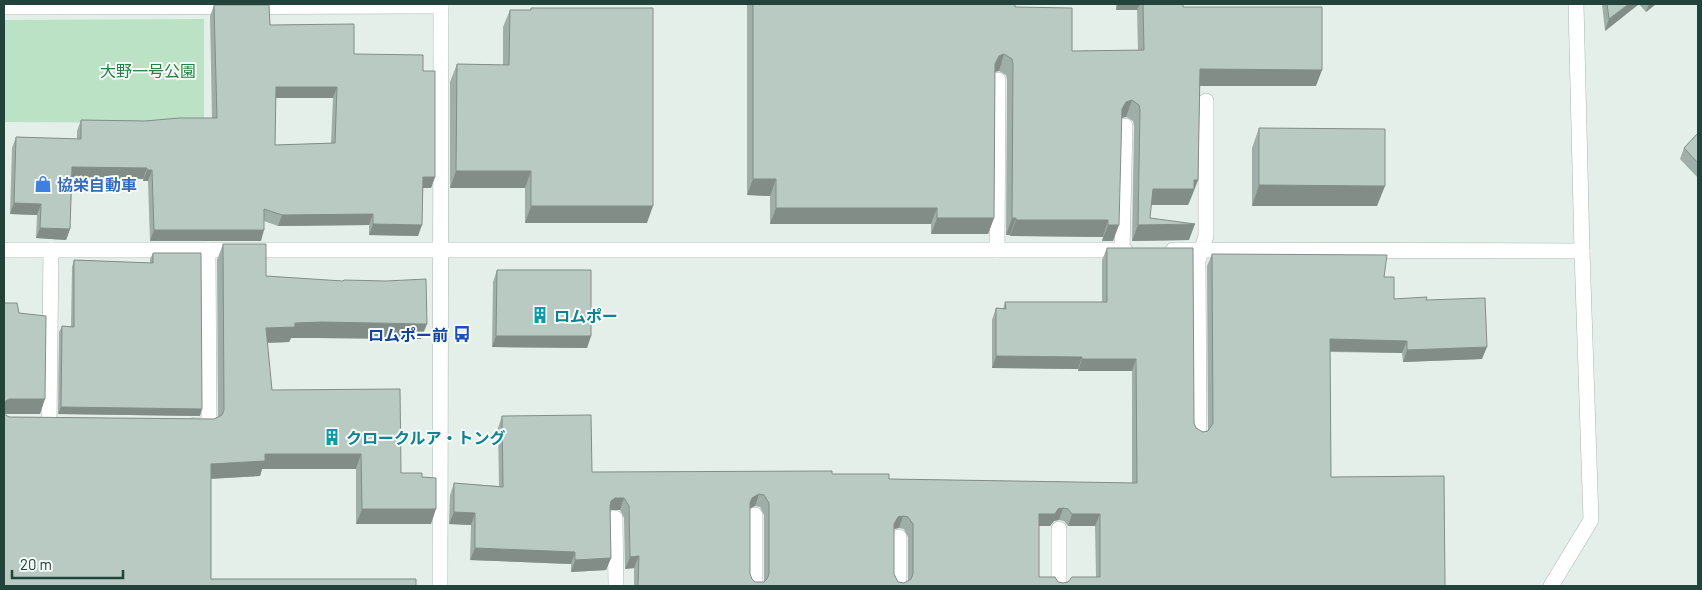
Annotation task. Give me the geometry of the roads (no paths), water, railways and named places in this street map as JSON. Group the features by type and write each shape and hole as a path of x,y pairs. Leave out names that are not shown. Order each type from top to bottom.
{"street":[{"path":"1551,586 1591,520 1576,4"},
{"path":"4,7 441,5 439,250 440,586"},
{"path":"997,250 998,80"},
{"path":"1199,435 1198,261 1206,236 1206,101"},
{"path":"1122,250 1125,126"},
{"path":"4,250 1142,250"},
{"path":"31,424 54,424 51,250"},
{"path":"179,424 209,425 208,250"},
{"path":"1161,250 1582,251"},
{"path":"755,515 755,586"},
{"path":"615,518 616,586"},
{"path":"1059,529 1059,586"},
{"path":"899,537 899,586"}],"place":[{"name":"協栄自動車","path":"43,184"},
{"name":"ロムポー","path":"540,315"},
{"name":"ロムポー前","path":"462,334"},
{"name":"クロークルア・トング","path":"332,437"}],"park label":[{"name":"大野一号公園","path":"148,70"}]}
